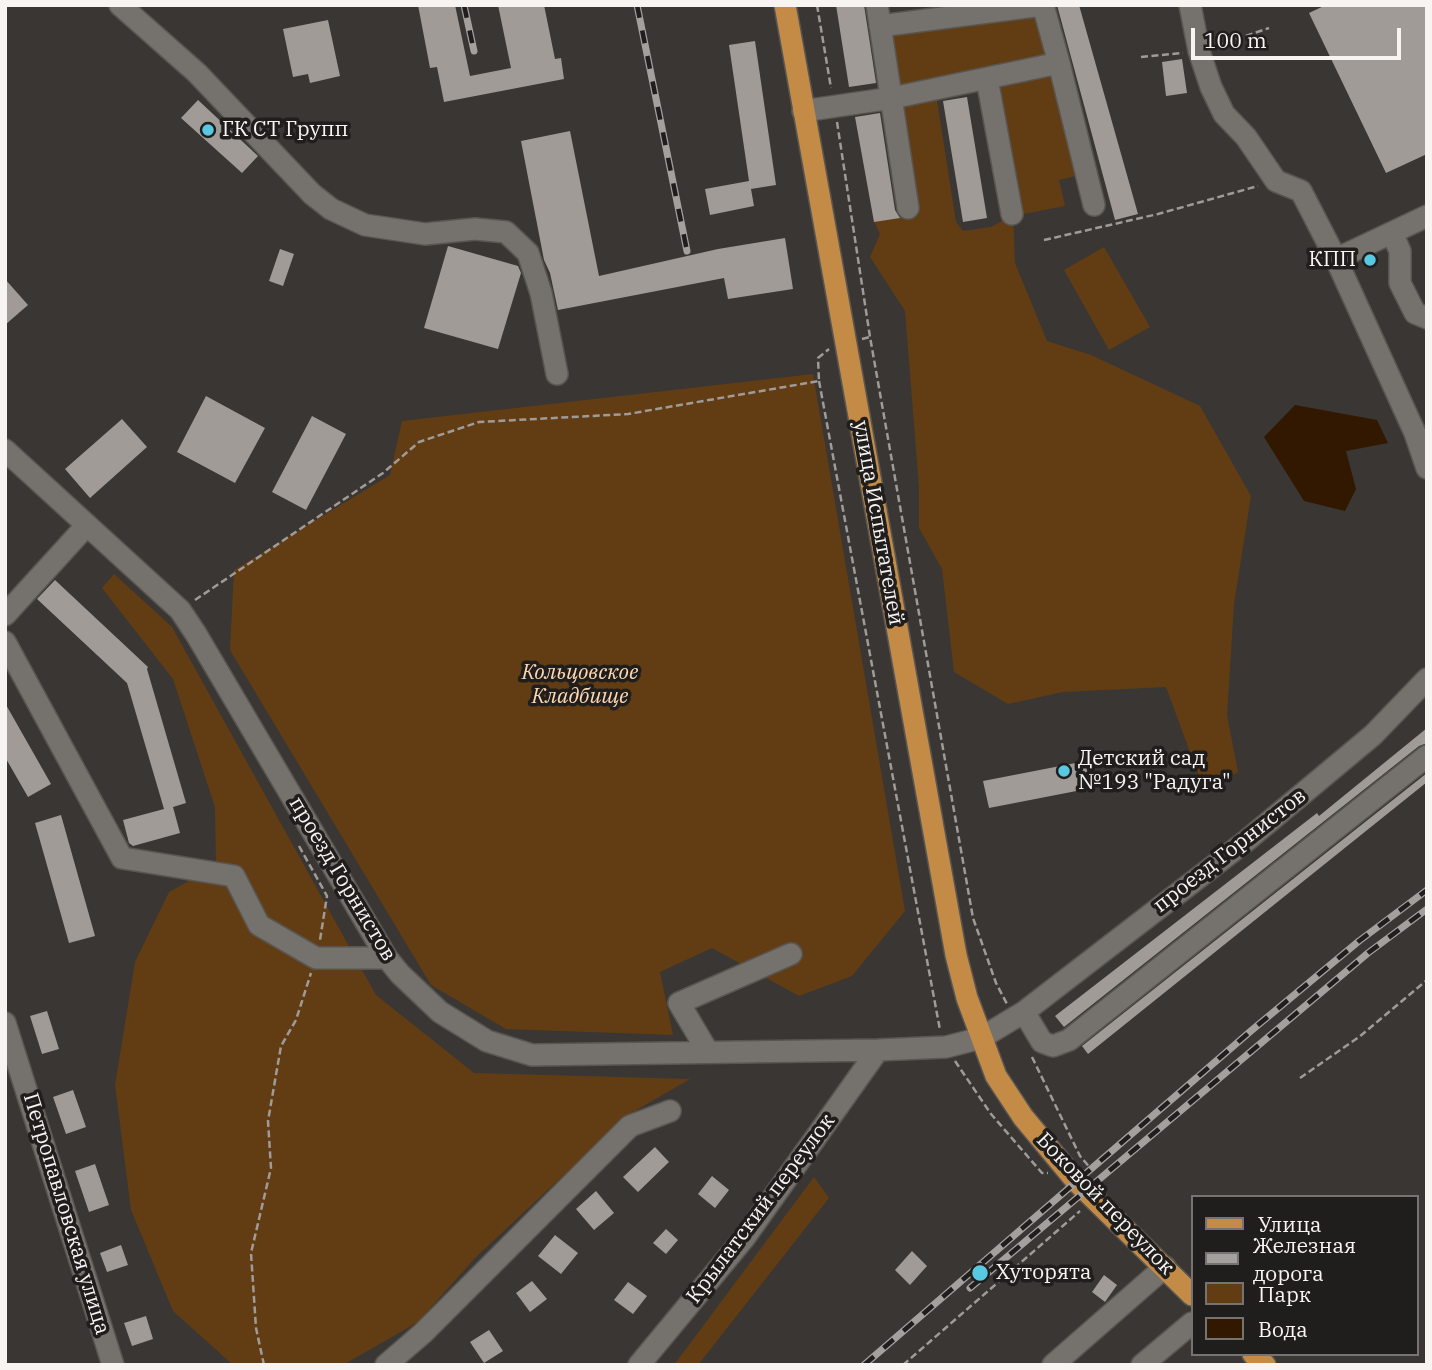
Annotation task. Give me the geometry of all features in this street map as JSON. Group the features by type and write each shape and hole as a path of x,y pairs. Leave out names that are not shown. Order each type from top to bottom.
{"main road":[{"name":"улица Испытателей","path":"785,5 956,955 981,1038"},
{"name":"Боковой переулок","path":"981,1038 996,1076 1023,1117 1077,1182 1190,1293"}],"street":[{"path":"120,5 197,73 312,194 331,209 365,225 425,234 475,229 506,232 528,253 541,293 557,374"},
{"path":"908,208 878,16 1043,5 1094,205"},
{"path":"1190,5 1199,51 1224,114 1246,137 1276,181 1301,191 1336,259 1425,460"},
{"path":"803,111 892,98 1059,63"},
{"path":"987,79 1012,214"},
{"path":"1336,259 1427,216"},
{"path":"1392,233 1400,251 1400,283 1415,313 1427,318"},
{"name":"проезд Горнистов","path":"5,450 180,610 387,958 400,975 440,1013 487,1041 532,1055 878,1050 946,1047 981,1038 1018,1016 1288,806 1373,735 1427,678"},
{"path":"5,615 87,526"},
{"path":"5,642 122,858 233,876 259,925 316,958 387,958"},
{"path":"1018,1016 1042,1042 1053,1046 1069,1040 1427,756"},
{"path":"708,1052 679,1003 791,954"},
{"name":"Петропавловская улица","path":"5,1023 113,1365"},
{"name":"Крылатский переулок","path":"639,1365 745,1237 878,1050"},
{"path":"386,1365 423,1333 630,1126 670,1111"},
{"path":"1053,1365 1165,1267"},
{"path":"1142,1365 1190,1324"}],"path":[{"path":"817,5 870,337 973,918 996,983 1018,1016"},
{"path":"1044,240 1158,214 1276,181"},
{"path":"870,337 833,346 818,358 820,380 946,1047"},
{"path":"180,610 383,473 419,442 479,422 628,414 820,380"},
{"path":"264,1365 256,1328 251,1253 271,1168 268,1121 281,1046 296,1020 316,958 327,896 294,838"},
{"path":"1300,1078 1359,1037 1427,980"},
{"path":"1032,1056 1080,1156 1092,1170"},
{"path":"903,1365 1084,1209"}],"green space":[{"path":"1036,14 1050,57 986,72 898,85 892,35"},
{"path":"1054,74 1084,174 1059,180 1065,206 1013,216 1015,263 1047,341 1091,355 1200,406 1251,496 1234,604 1227,715 1238,772 1204,790 1166,687 1063,692 1008,704 954,672 942,569 919,528 919,487 905,311 870,257 880,234 874,221 910,215 896,105 937,100 956,222 963,231 991,227 1013,215 989,83"},
{"path":"1104,247 1150,327 1109,350 1064,270"},
{"name":"Кольцовское Кладбище","path":"813,374 905,911 852,976 799,996 712,948 660,972 673,1035 506,1029 431,985 230,650 234,570 390,475 402,421"},
{"path":"114,574 172,627 376,995 474,1073 690,1079 628,1115 476,1257 418,1322 343,1365 233,1365 173,1311 131,1210 115,1085 135,962 169,892 216,866 215,807 173,679 102,588"},
{"path":"814,1177 829,1198 698,1365 674,1365"}],"water":[{"path":"1295,405 1377,420 1388,443 1346,451 1356,489 1345,511 1304,501 1264,437"}],"building":[{"path":"418,5 455,5 470,76 511,68 498,5 544,5 555,59 561,58 564,79 444,102 437,67 430,68"},
{"path":"836,5 864,5 876,83 849,87"},
{"path":"1057,5 1079,5 1138,214 1115,220"},
{"path":"1326,5 1427,5 1427,154 1386,173 1309,13"},
{"path":"328,20 340,76 310,83 308,74 293,77 283,29"},
{"path":"755,41 776,185 751,189 754,206 710,215 705,189 749,181 729,45"},
{"path":"1182,59 1187,93 1166,96 1162,62"},
{"path":"967,97 987,218 963,222 943,101"},
{"path":"198,100 258,156 242,173 181,118"},
{"path":"880,113 895,210 900,218 874,222 855,117"},
{"path":"570,131 599,276 718,249 785,238 793,289 728,299 724,278 558,310 550,273 544,260 521,141"},
{"path":"448,246 518,266 521,273 498,349 424,328"},
{"path":"280,249 294,254 283,286 269,281"},
{"path":"5,279 28,305 5,325"},
{"path":"206,396 265,428 235,483 177,452"},
{"path":"312,416 346,434 306,510 272,492"},
{"path":"122,419 147,447 90,498 65,469"},
{"path":"55,580 148,667 186,803 173,807 180,833 133,846 129,843 123,820 164,809 127,683 37,599"},
{"path":"5,703 51,784 28,797 5,757"},
{"path":"1427,728 1427,743 1419,746 1064,1027 1055,1016 1317,813 1319,816"},
{"path":"1091,760 1097,787 989,808 983,781"},
{"path":"1427,773 1427,782 1088,1054 1082,1046"},
{"path":"61,815 95,936 69,943 35,823"},
{"path":"47,1011 59,1049 42,1054 30,1016"},
{"path":"73,1090 86,1127 66,1134 53,1097"},
{"path":"655,1147 669,1162 638,1192 623,1177"},
{"path":"95,1164 109,1205 89,1212 75,1171"},
{"path":"712,1176 729,1190 715,1208 698,1194"},
{"path":"596,1191 614,1213 594,1230 576,1209"},
{"path":"666,1229 678,1240 666,1254 653,1243"},
{"path":"555,1235 578,1253 561,1274 538,1256"},
{"path":"121,1245 128,1265 107,1272 100,1253"},
{"path":"912,1251 927,1266 910,1285 895,1270"},
{"path":"1104,1275 1117,1285 1105,1302 1092,1292"},
{"path":"532,1281 547,1299 530,1312 516,1293"},
{"path":"628,1282 647,1296 633,1314 614,1300"},
{"path":"146,1316 153,1339 132,1346 124,1323"},
{"path":"489,1330 503,1351 484,1363 470,1342"}],"railway":[{"path":"464,5 474,51"},
{"path":"637,5 687,251"},
{"path":"864,1365 1252,1030 1359,941 1427,890"},
{"path":"970,1288 1368,953 1427,909"}],"place":[{"name":"ГК СТ Групп","path":"208,130"},
{"name":"КПП","path":"1370,260"},
{"name":"Детский сад №193 \"Радуга\"","path":"1064,771"},
{"name":"Хуторята","path":"980,1273"}]}
